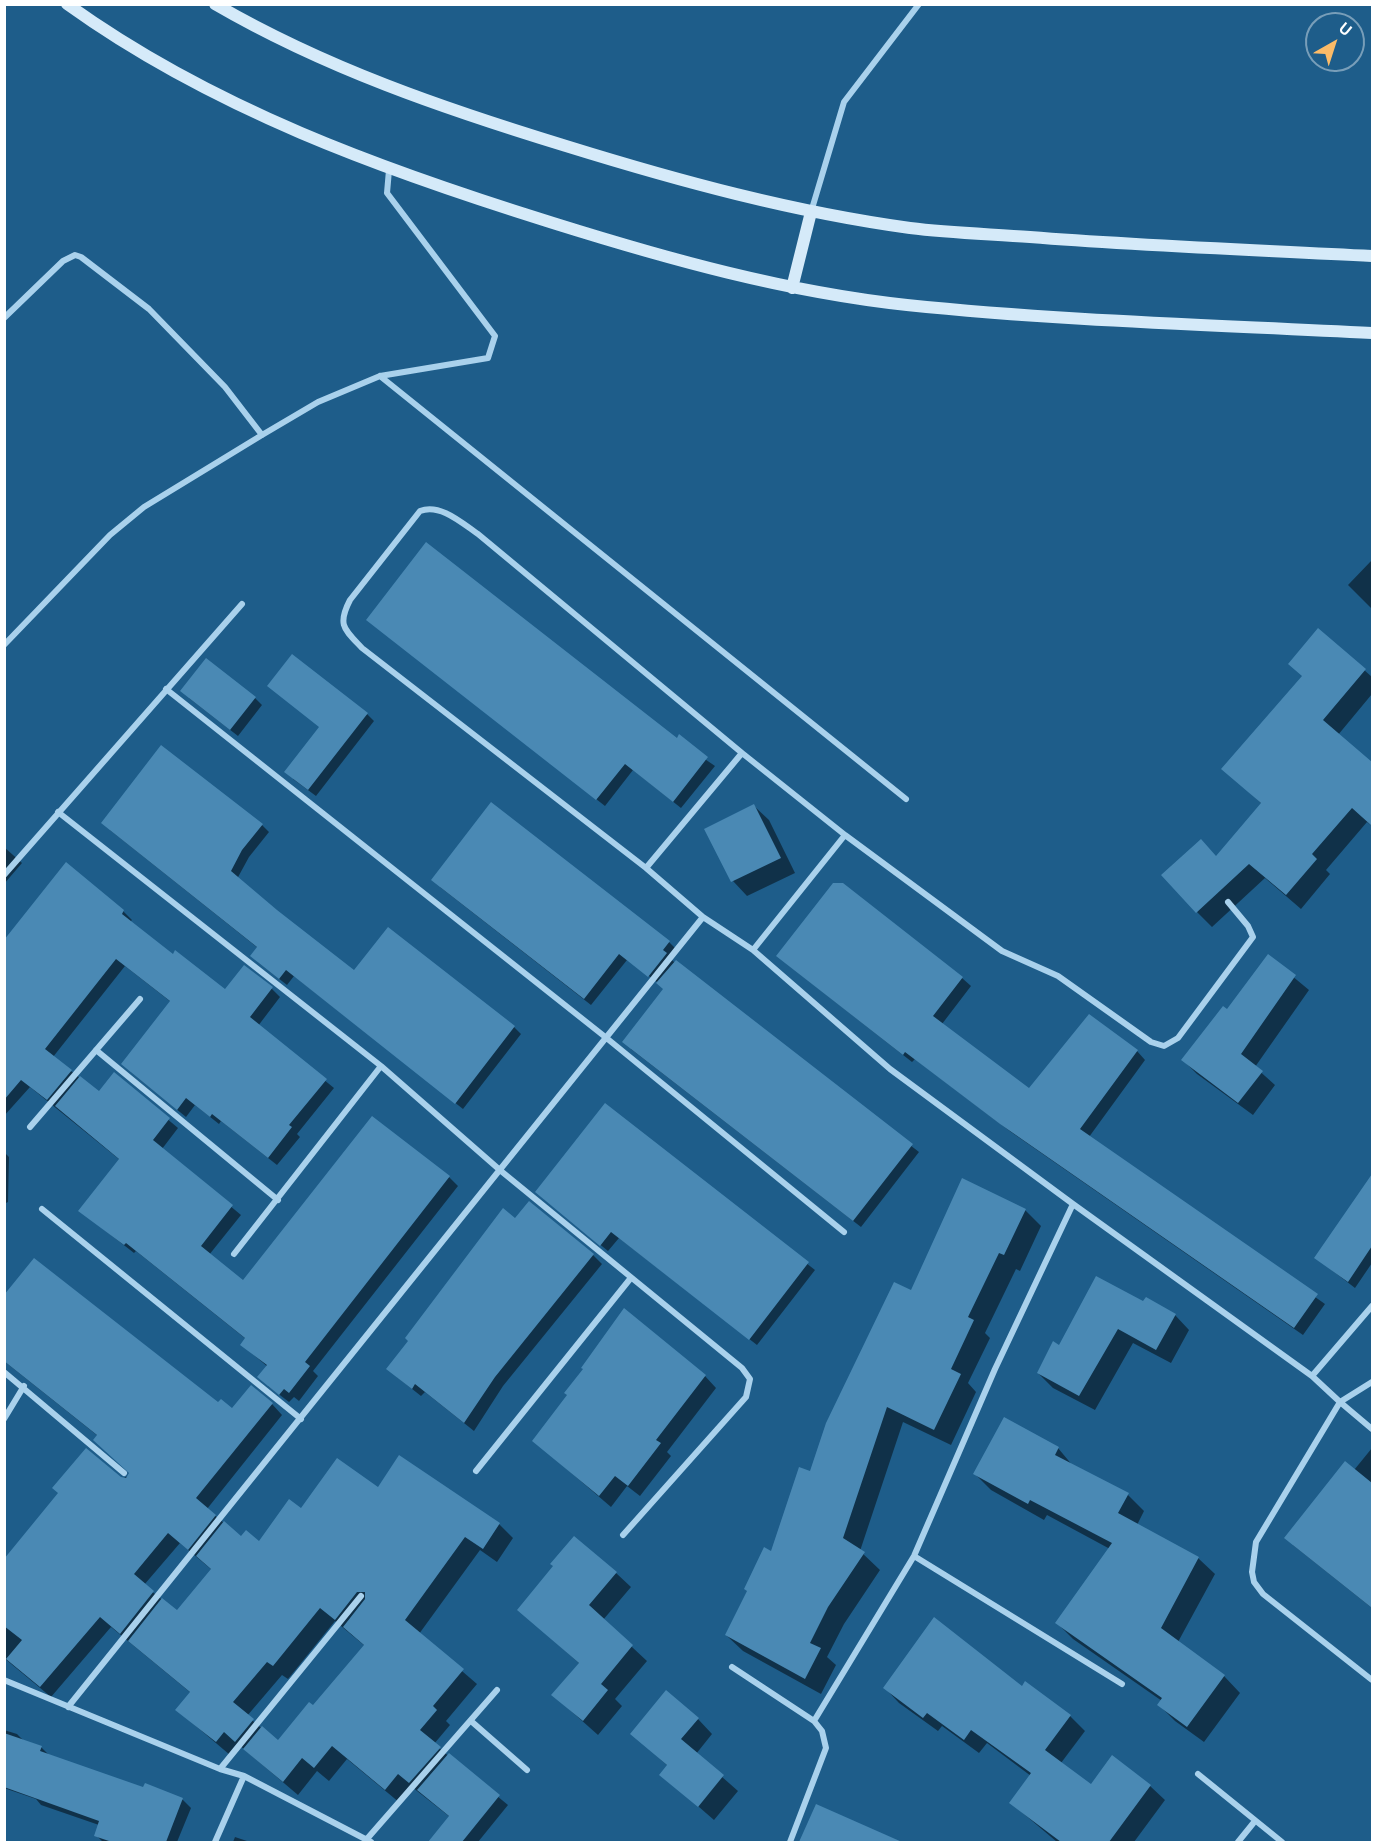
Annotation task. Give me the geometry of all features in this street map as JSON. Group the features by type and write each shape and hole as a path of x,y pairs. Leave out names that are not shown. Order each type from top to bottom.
{"street":[{"path":"67,4 95,25 210,90 335,149 389,170 614,242 792,288 906,305 1081,318 1372,333"},
{"path":"215,4 246,22 364,77 474,118 635,167 811,213 959,232 1372,256"},
{"path":"792,288 811,213 844,102 920,4"},
{"path":"4,645 110,535 144,507 262,435 318,402 380,376 488,358 495,336 387,193 389,170"},
{"path":"4,318 63,261 75,255 81,256 149,309 225,387 262,435"},
{"path":"380,376 906,799"},
{"path":"1228,902 1248,926 1253,937 1178,1038 1164,1046 1151,1042 1058,976 1002,951 845,835 742,753 478,534 438,511 428,508 420,511 350,600 343,614 343,624 347,632 363,648 646,868 703,916 753,950 890,1069 1312,1376 1372,1429"},
{"path":"4,875 243,604"},
{"path":"166,689 604,1036 844,1232"},
{"path":"646,868 742,753"},
{"path":"58,812 381,1066 630,1279 742,1368 750,1379 750,1388 746,1397 623,1535"},
{"path":"753,950 845,835"},
{"path":"68,1707 501,1171 604,1036 703,916"},
{"path":"30,1127 140,999"},
{"path":"96,1050 278,1200"},
{"path":"234,1254 381,1066"},
{"path":"814,1721 914,1556 995,1369 1073,1204"},
{"path":"42,1209 301,1419"},
{"path":"476,1471 630,1279"},
{"path":"1312,1376 1372,1306"},
{"path":"4,1372 24,1386 124,1473"},
{"path":"1372,1382 1340,1402 1256,1542 1252,1572 1254,1582 1263,1594 1372,1680"},
{"path":"4,1419 24,1386"},
{"path":"914,1556 1122,1683"},
{"path":"220,1769 361,1596"},
{"path":"732,1667 814,1721 826,1738 826,1748 790,1842"},
{"path":"4,1680 220,1769 244,1776 369,1841 497,1690"},
{"path":"471,1721 527,1770"},
{"path":"1197,1774 1282,1842"},
{"path":"216,1842 244,1776"},
{"path":"1238,1842 1256,1821"}],"building":[{"path":"426,542 677,738 679,734 708,757 673,802 625,764 596,800 366,620"},
{"path":"1318,628 1366,669 1323,720 1372,762 1372,826 1352,808 1312,854 1317,859 1286,895 1249,864 1196,913 1161,875 1201,839 1216,856 1261,803 1221,769 1302,676 1288,664"},
{"path":"292,654 368,713 308,790 284,772 319,727 267,686"},
{"path":"206,658 256,697 230,730 180,691"},
{"path":"161,745 263,824 242,850 231,871 277,910 354,970 388,927 515,1026 455,1104 286,970 279,979 250,956 257,947 101,823"},
{"path":"491,802 670,941 663,950 667,953 648,977 619,954 584,999 431,880"},
{"path":"754,804 781,858 731,882 704,829"},
{"path":"66,862 124,910 122,914 173,954 175,950 225,989 244,965 273,987 250,1017 327,1079 289,1125 292,1127 268,1158 212,1114 210,1117 186,1098 177,1110 121,1064 170,1001 116,959 45,1049 72,1070 47,1100 21,1080 4,1100 4,940"},
{"path":"833,883 843,883 963,977 933,1016 1029,1088 1089,1014 1138,1050 1080,1129 1318,1294 1294,1328 1000,1124 905,1052 903,1055 776,956"},
{"path":"1268,954 1296,975 1241,1054 1263,1071 1238,1103 1181,1060 1223,1006 1227,1009"},
{"path":"676,960 913,1144 853,1221 622,1042 663,989 656,983"},
{"path":"114,1072 170,1118 153,1140 233,1205 201,1246 243,1280 372,1116 450,1176 305,1362 310,1366 289,1393 284,1389 279,1395 257,1377 267,1365 240,1345 245,1338 126,1243 124,1245 78,1211 119,1159 55,1106 80,1076 99,1091"},
{"path":"605,1103 809,1262 749,1340 611,1232 600,1246 535,1192"},
{"path":"1372,1174 1372,1246 1348,1282 1314,1258"},
{"path":"962,1178 1026,1209 1004,1255 999,1253 968,1317 974,1320 951,1369 961,1374 934,1430 887,1407 843,1538 865,1552 828,1607 810,1643 821,1648 805,1679 725,1635 747,1591 744,1589 764,1547 771,1551 799,1467 810,1471 826,1423 894,1282 911,1290"},
{"path":"529,1201 594,1254 495,1377 464,1423 415,1384 412,1389 386,1369 408,1341 405,1338 503,1208 515,1218"},
{"path":"34,1258 218,1402 221,1399 232,1408 251,1385 273,1403 196,1498 216,1515 188,1550 168,1533 134,1574 154,1591 120,1634 100,1617 40,1687 6,1659 22,1640 4,1626 4,1559 58,1493 52,1488 86,1448 121,1477 126,1478 129,1473 93,1440 97,1435 4,1361 4,1295"},
{"path":"1096,1276 1143,1301 1146,1297 1176,1314 1156,1350 1118,1329 1079,1396 1037,1373 1053,1341 1059,1345"},
{"path":"624,1308 706,1375 656,1440 661,1443 628,1486 615,1476 599,1496 532,1441 567,1395 564,1393"},
{"path":"1004,1417 1059,1447 1055,1455 1129,1493 1118,1513 1199,1557 1161,1628 1225,1675 1187,1727 1157,1705 1162,1698 1055,1623 1112,1543 1030,1500 1028,1504 973,1474"},
{"path":"399,1455 500,1523 483,1549 465,1537 405,1620 464,1669 433,1706 437,1710 420,1730 441,1747 409,1783 398,1774 385,1790 332,1746 314,1768 302,1758 283,1782 243,1749 262,1726 278,1740 309,1702 313,1705 364,1645 343,1627 365,1599 365,1592 357,1592 335,1620 320,1608 273,1666 267,1662 233,1702 254,1719 235,1742 224,1732 216,1742 175,1710 190,1692 128,1641 162,1598 177,1610 211,1569 196,1556 224,1521 241,1536 246,1530 259,1541 289,1499 301,1508 337,1458 378,1487"},
{"path":"1345,1461 1372,1483 1372,1608 1284,1538"},
{"path":"574,1536 617,1572 589,1605 633,1645 601,1684 608,1690 583,1721 551,1695 579,1663 517,1610 553,1566 550,1564"},
{"path":"934,1617 1022,1686 1025,1681 1071,1715 1045,1750 1091,1784 1112,1755 1151,1785 1109,1842 1061,1842 1009,1803 1031,1773 971,1730 964,1740 927,1713 923,1718 883,1688"},
{"path":"666,1690 699,1718 681,1739 724,1775 698,1807 659,1775 667,1765 630,1734"},
{"path":"4,1733 42,1746 40,1751 143,1787 145,1783 183,1798 166,1842 112,1842 94,1836 99,1821 4,1787"},
{"path":"449,1753 500,1795 462,1842 428,1842 449,1816 417,1790"},
{"path":"816,1804 902,1842 799,1842"}]}
